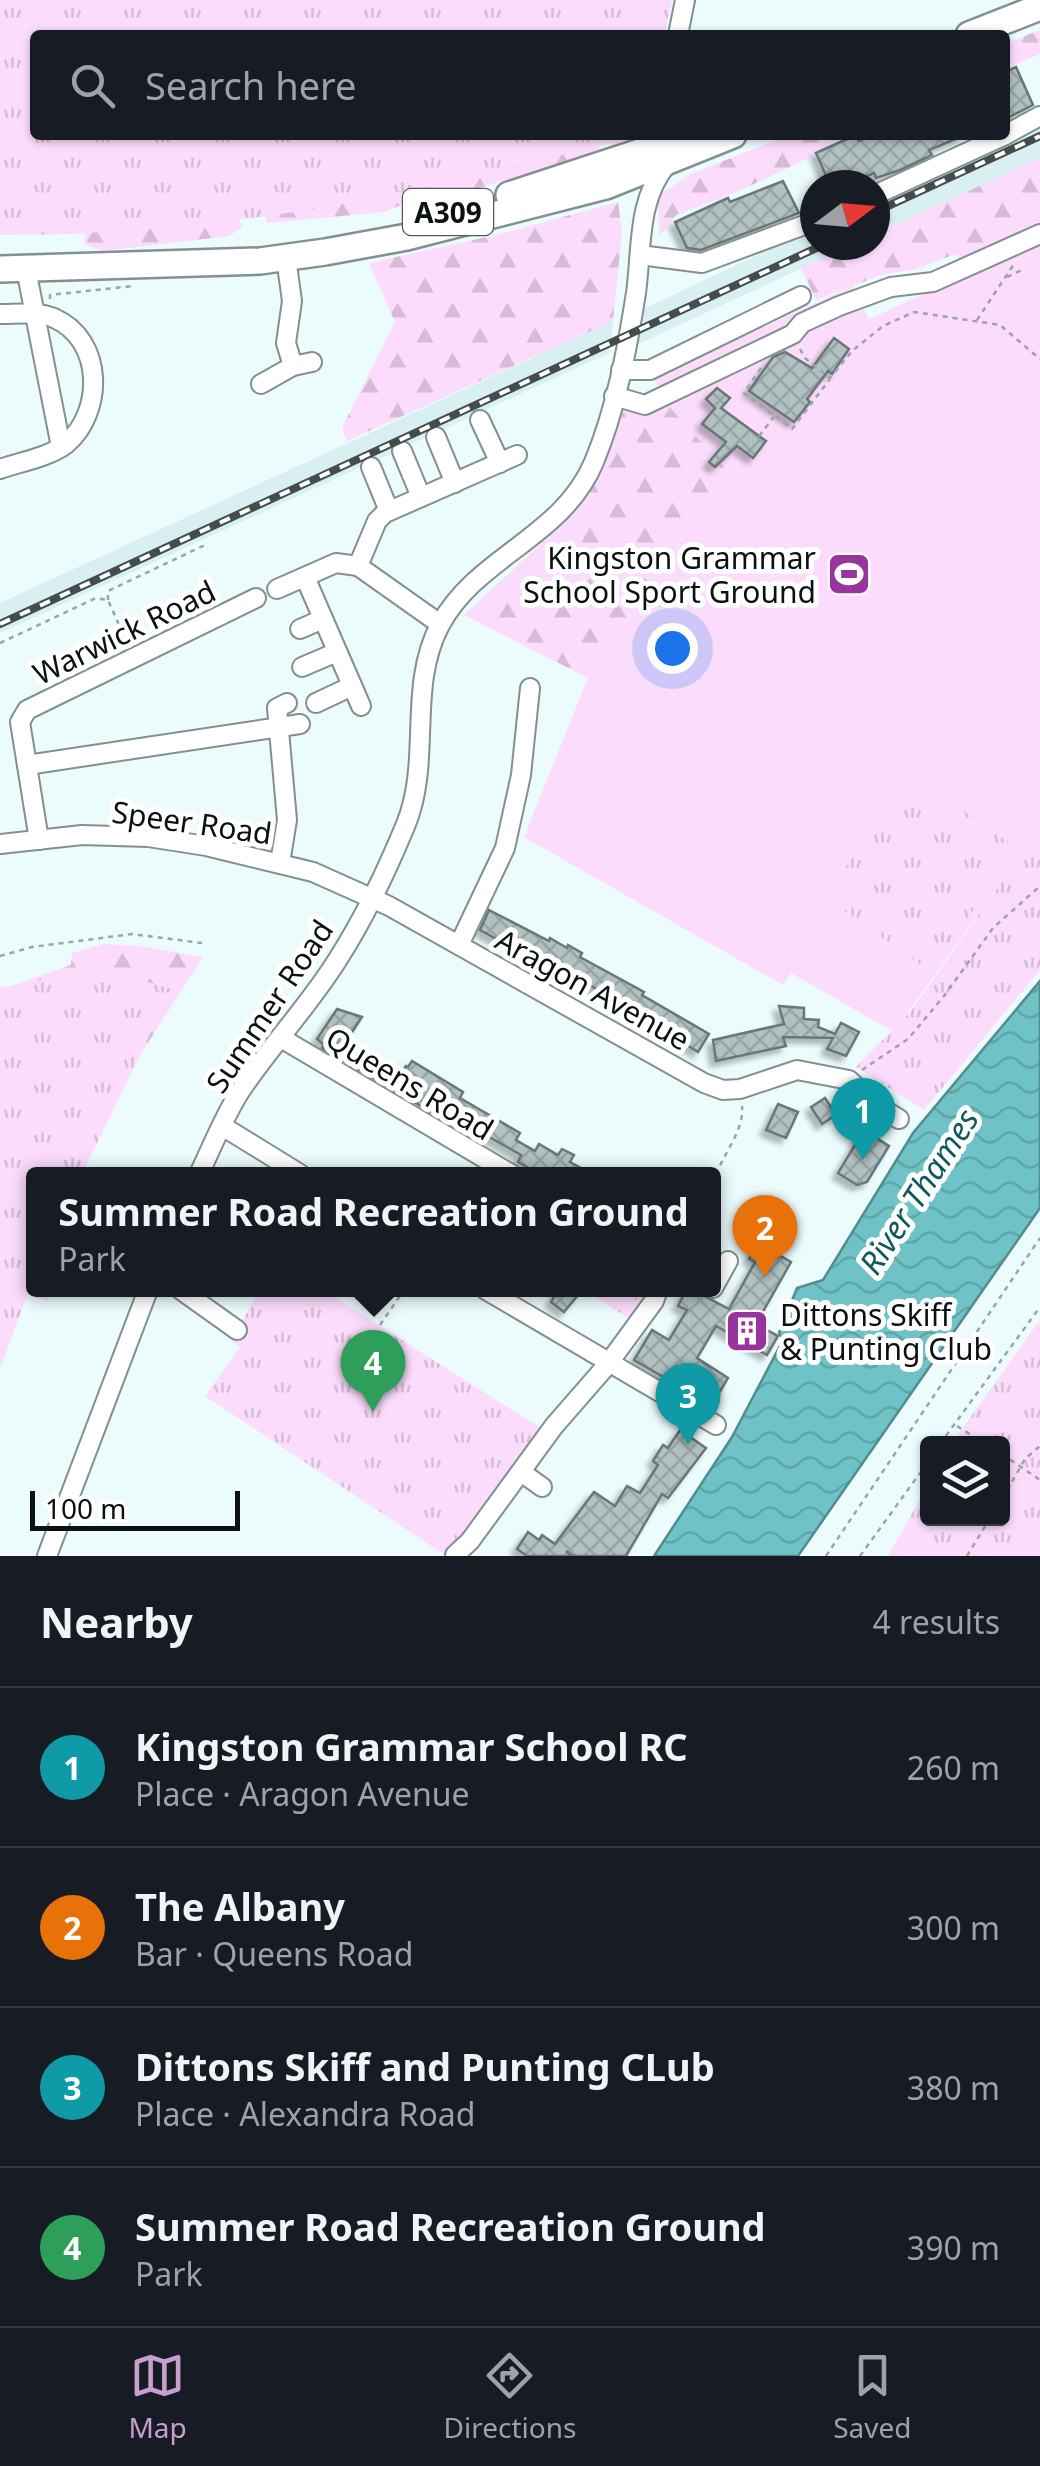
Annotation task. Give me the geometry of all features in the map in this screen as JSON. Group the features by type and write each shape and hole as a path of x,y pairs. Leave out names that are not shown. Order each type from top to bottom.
{"highway":[{"path":"982,30 1040,7"},
{"name":"A309","path":"222,260 438,215 710,140"},
{"name":"A309","path":"13,269 286,258 407,236 619,182 673,148"}],"street":[{"path":"679,30 685,0"},
{"path":"1010,132 1040,116"},
{"path":"890,188 994,140"},
{"name":"Summer Road","path":"202,1167 240,1093 336,962 382,880 408,821 416,790 422,682 440,624 465,590 540,532 570,500 592,465 621,370 651,189 673,148"},
{"name":"Summer Road","path":"619,182 627,184 642,227"},
{"path":"640,254 702,264 800,227"},
{"path":"614,396 645,405 793,334 802,323 839,306 890,287 932,282 1040,234"},
{"path":"260,384 302,364 286,342 292,302 286,258"},
{"path":"13,269 32,314 62,448"},
{"path":"621,370 650,370 799,297 787,278"},
{"path":"0,314 49,316 63,322 82,343 91,362 93,397 73,436 62,448 0,469"},
{"path":"358,566 377,521 389,512 508,459 480,420"},
{"path":"436,437 454,482"},
{"path":"402,452 421,497"},
{"path":"371,467 389,512"},
{"path":"277,589 336,564 358,566 440,624"},
{"path":"305,577 361,706"},
{"name":"Warwick Road","path":"39,840 20,722 27,710 256,598"},
{"path":"300,629 323,619"},
{"path":"302,667 338,652"},
{"path":"316,702 352,686"},
{"path":"459,945 505,848 521,775 530,688"},
{"path":"280,863 287,820 277,708 287,704"},
{"path":"26,765 300,724"},
{"name":"Speer Road","path":"0,844 82,835 148,837 313,872 370,898"},
{"name":"Aragon Avenue","path":"370,898 704,1083 723,1090 740,1089"},
{"name":"Queens Road","path":"281,1038 499,1167"},
{"path":"740,1089 797,1070 848,1080 876,1105 899,1118"},
{"path":"222,1126 289,1167"},
{"path":"721,1274 728,1261"},
{"path":"48,1556 145,1297"},
{"path":"192,1297 237,1330"},
{"path":"498,1297 716,1424"},
{"path":"454,1555 470,1541 655,1297"},
{"path":"521,1472 542,1487"}],"path":[{"path":"976,322 1019,257"},
{"path":"1004,278 1024,269"},
{"path":"766,362 744,393 792,428 852,351 883,326 906,314 1000,325 1040,358"},
{"path":"793,334 804,358 830,378"},
{"path":"759,436 774,416"},
{"path":"134,658 108,600 108,590 207,544"},
{"path":"0,642 96,598 108,600"},
{"path":"848,1080 908,1039 993,928 1040,886"},
{"path":"0,956 132,934 202,944"},
{"path":"717,1167 743,1118 740,1089"},
{"path":"826,1556 1040,1238"},
{"path":"380,1325 399,1297"},
{"path":"946,1436 1040,1307"},
{"path":"954,1424 973,1436"},
{"path":"1010,1487 1026,1459 1040,1446"},
{"path":"1010,1458 1040,1480"},
{"path":"860,1556 920,1473"},
{"path":"967,1556 985,1526"}],"shaded area":[{"path":"1040,122 1040,158 890,227 890,193 1002,140 1010,140 1010,136"},
{"path":"800,235 800,260 820,260 636,345 641,310"},
{"path":"613,321 609,353 0,633 0,603"}],"green space":[{"path":"0,0 672,0 666,30 30,30 30,140 622,140 447,184 286,213 144,230 0,235"},
{"path":"1040,30 1040,54 1010,67 1010,42"},
{"path":"558,140 604,140 594,156 427,202 410,201 385,212 267,223 264,212"},
{"path":"604,140 635,140 615,147"},
{"path":"776,140 846,140 737,192 676,215 660,236 657,196 691,174"},
{"path":"1040,158 1040,225 996,243 996,260 971,271 956,254 913,270 884,274 816,300 801,268 819,260 890,260 890,227"},
{"path":"618,202 622,232 613,321 347,441 342,428 395,322 369,263 496,235"},
{"path":"230,206 243,227 229,236 103,251 84,244 85,232"},
{"name":"Kingston Grammar School Sport Ground","path":"1040,241 1040,827 894,1032 791,973 783,985 524,837 588,678 727,470 671,410 653,377 853,286 869,319"},
{"path":"665,399 727,470 588,678 464,615 560,526 598,478 623,405"},
{"path":"911,774 1017,848 930,971 825,897"},
{"path":"1040,827 1040,970 924,1110 856,1067 911,1011"},
{"path":"103,944 203,957 113,1097 0,990 71,965 72,953"},
{"path":"100,969 179,991 152,1030 85,1167 26,1167 26,1297 0,1369 0,988"},
{"path":"256,1297 334,1297 542,1429 476,1521 445,1555 205,1396 240,1347 231,1340"},
{"path":"595,1297 645,1297 628,1318"},
{"path":"1040,1320 1040,1556 888,1556 920,1499 920,1526 1010,1526 1010,1436 957,1436"}],"water":[{"name":"River Thames","path":"1040,981 1040,1208 798,1556 654,1556 732,1437 783,1340 779,1333 797,1288 823,1280 913,1133"}],"building":[{"path":"1016,67 1033,105 1010,116 1010,70"},
{"path":"845,140 953,140 929,150 932,155 890,173 890,170 823,170 816,153"},
{"path":"783,181 799,213 701,250 687,248 675,222 728,198 730,202"},
{"path":"834,338 849,349 832,374 828,371 794,422 749,391 773,357 785,352 812,368"},
{"path":"717,388 730,398 721,408 766,441 753,458 737,446 715,467 709,462 726,442 702,424 715,408 706,399"},
{"path":"489,910 549,941 550,938 567,948 568,945 582,953 580,957 709,1034 698,1052 602,992 480,930"},
{"path":"779,1006 804,1008 804,1019 819,1020 818,1027 835,1034 841,1023 859,1032 846,1056 827,1049 833,1038 783,1037 786,1046 716,1061 713,1040 784,1024"},
{"path":"337,1009 362,1017 345,1043 398,1073 412,1061 463,1092 460,1098 520,1133 516,1140 535,1151 539,1144 558,1155 562,1149 574,1155 570,1162 579,1167 527,1167 518,1162 521,1155 450,1115 447,1121 322,1048 324,1045 317,1039"},
{"path":"825,1098 836,1115 822,1124 811,1107"},
{"path":"778,1104 798,1112 786,1138 766,1130"},
{"path":"864,1130 889,1146 867,1182 857,1185 838,1173"},
{"path":"763,1233 776,1240 774,1252 791,1262 756,1324 778,1336 767,1355 716,1326 697,1358 728,1378 712,1405 634,1360 652,1330 669,1340 687,1310 678,1306 682,1297 706,1297 729,1309 755,1262 749,1259"},
{"path":"554,1297 576,1297 564,1312 551,1302"},
{"path":"680,1430 706,1448 668,1498 662,1494 626,1556 573,1556 566,1551 572,1556 527,1556 517,1549 528,1532 555,1544 594,1492 615,1506 627,1486 640,1493 658,1465 653,1461 663,1445 668,1448"}],"railway":[{"path":"890,205 1040,136"},
{"path":"0,624 800,256"}],"place":[{"name":"Kingston Grammar School Sport Ground","path":"849,574"},
{"name":"Kingston Grammar School RC","path":"863,1160"},
{"name":"The Albany","path":"765,1277"},
{"name":"Dittons Skiff & Punting Club","path":"747,1331"},
{"name":"Summer Road Recreation Ground","path":"373,1412"},
{"name":"Dittons Skiff and Punting CLub","path":"688,1445"}]}
